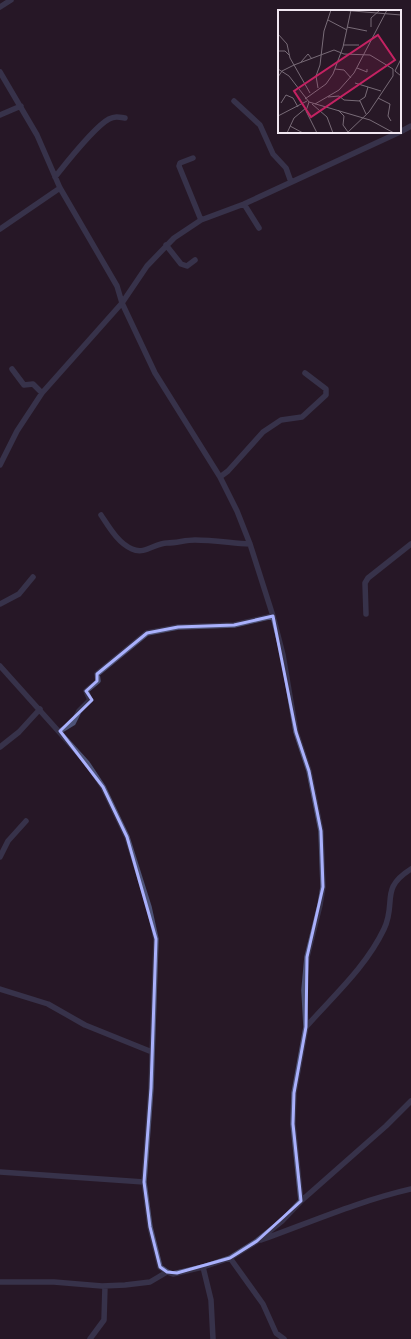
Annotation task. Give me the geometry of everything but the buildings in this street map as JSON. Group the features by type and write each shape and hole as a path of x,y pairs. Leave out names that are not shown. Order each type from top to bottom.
{"street":[{"path":"0,7 11,0"},
{"path":"0,72 37,135 60,188 118,286 122,303 155,373 220,477 237,510 250,544 273,616 283,655 296,732 309,771 321,831 323,887 307,957 304,990 306,1026 294,1094 293,1124 302,1201"},
{"path":"234,101 260,124 273,154 286,168 292,182"},
{"path":"0,114 21,106"},
{"path":"55,176 108,119 116,117 125,118"},
{"path":"401,131 411,126"},
{"path":"0,465 17,431 42,393 122,303 147,266 166,245 184,230 200,220 244,204 398,133"},
{"path":"193,158 180,163 179,166 200,220"},
{"path":"0,229 60,188"},
{"path":"244,204 259,228"},
{"path":"166,245 181,264 188,266 195,260"},
{"path":"12,369 24,384 33,384 42,393"},
{"path":"220,477 228,471 263,432 281,420 302,417 326,395 326,389 305,373"},
{"path":"100,515 118,538 128,547 136,550 145,550 165,543 174,544 193,540 250,544"},
{"path":"366,614 365,583 368,578 411,544"},
{"path":"0,604 19,594 33,577"},
{"path":"60,731 73,723 79,711 90,700 86,691 98,681 97,674 147,633 178,627 234,625 273,616"},
{"path":"0,666 87,762 104,787 126,837 149,907 156,939 151,1088 144,1182 150,1227 160,1267 167,1272 177,1273 203,1267 230,1258 257,1242 322,1216 411,1188"},
{"path":"0,747 24,728 40,710"},
{"path":"0,857 8,841 26,821"},
{"path":"306,1026 372,952 385,928 389,916 390,899 395,881 411,869"},
{"path":"0,989 48,1004 86,1025 152,1052"},
{"path":"257,1242 386,1126 411,1101"},
{"path":"0,1172 144,1182"},
{"path":"230,1258 263,1304 276,1336 284,1339"},
{"path":"203,1267 211,1300 213,1339"},
{"path":"0,1282 54,1282 105,1286 144,1283 167,1272"},
{"path":"90,1339 104,1320 105,1286"}],"highlighted area":[{"path":"273,616 296,732 309,771 321,831 323,887 307,957 306,1027 294,1093 293,1124 301,1201 257,1241 230,1258 177,1273 167,1272 160,1267 150,1227 144,1182 151,1088 156,939 127,837 103,787 60,731 92,700 86,691 97,681 97,674 147,633 178,627 234,625"}]}
